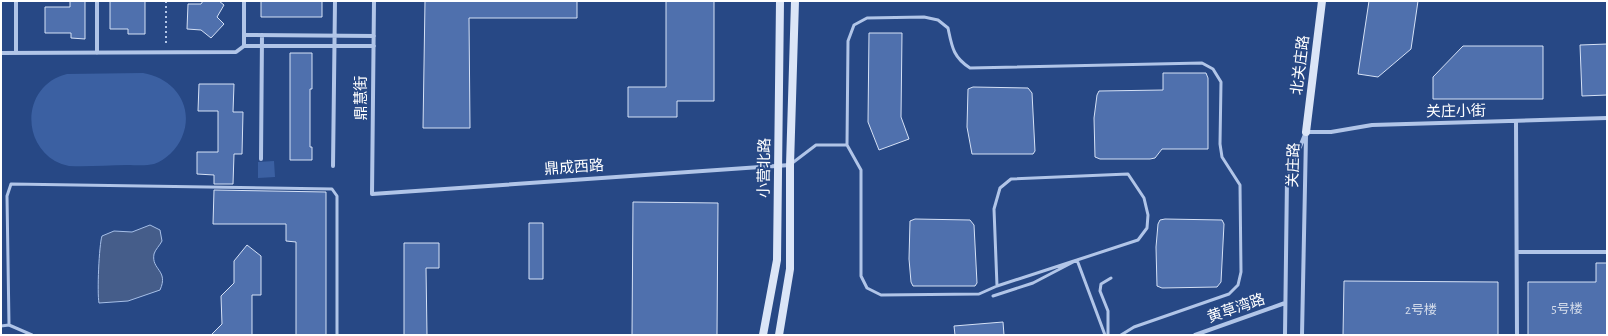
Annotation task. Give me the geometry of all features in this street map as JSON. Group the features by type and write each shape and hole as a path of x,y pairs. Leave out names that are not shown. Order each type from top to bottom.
{"street":[{"path":"16,1 16,53"},
{"path":"97,1 97,53"},
{"path":"244,1 244,46"},
{"path":"333,166 335,1"},
{"name":"鼎慧街","path":"372,194 374,1"},
{"name":"小营北路","path":"763,335 777,260 780,1"},
{"name":"小营北路","path":"779,335 790,269 790,164 795,1"},
{"name":"北关庄路","path":"1306,132 1322,1"},
{"path":"244,35 374,36"},
{"path":"261,159 262,35"},
{"path":"1,54 236,52 244,46 374,46"},
{"name":"关庄小街","path":"1306,132 1331,132 1372,125 1516,122 1607,118"},
{"path":"1516,122 1518,252 1517,335"},
{"name":"关庄路","path":"1285,335 1287,179 1306,132"},
{"name":"关庄路","path":"1302,335 1306,132"},
{"name":"鼎成西路","path":"372,194 790,164"},
{"path":"1518,252 1607,252"},
{"name":"黄草湾路","path":"1195,335 1257,315 1285,303"}],"lane":[{"path":"997,286 994,209 1000,188 1011,179 1128,174 1144,198 1148,215 1147,228 1138,240 997,286 978,294 881,295 867,288 861,276 861,170 847,145 848,41 854,25 867,18 924,17 938,20 948,28 953,49 959,61 970,68 1202,63 1213,69 1221,82 1220,144 1222,157 1240,186 1241,272 1238,285 1229,294 1134,327 1121,335"},
{"path":"790,164 816,145 847,145"},
{"path":"9,325 7,196 11,184 332,189 337,196 337,335"},
{"path":"993,296 1033,283 1077,260"},
{"path":"1077,260 1106,335"},
{"path":"1106,335 1108,311 1100,291 1101,284 1111,278"},
{"path":"1,326 9,325 32,335"}],"path":[{"path":"166,1 166,52"}],"shaded area":[{"path":"143,73 154,76 172,87 184,104 186,115 185,126 182,137 171,154 154,164 148,165 69,166 55,161 43,151 36,140 32,126 32,113 35,100 42,89 53,80 67,74"},
{"path":"274,161 275,177 258,178 258,162"},
{"path":"150,225 160,230 162,241 154,254 155,264 162,278 160,290 128,301 99,303 98,290 102,236 114,231 132,232"}],"building":[{"path":"70,1 85,1 85,39 71,38 71,33 45,33 45,7 70,7"},
{"path":"110,1 145,1 145,34 128,34 128,29 110,29"},
{"path":"203,1 219,1 224,5 217,17 224,24 211,38 201,30 187,29 188,4 201,4"},
{"path":"261,1 322,1 322,17 261,17"},
{"path":"425,1 577,1 577,18 469,18 470,128 423,128"},
{"path":"666,1 714,1 714,101 677,101 677,117 628,117 628,87 666,87"},
{"path":"1369,1 1418,1 1411,49 1378,77 1358,74"},
{"path":"869,33 902,33 901,117 909,139 879,150 868,122"},
{"path":"1607,44 1607,95 1582,96 1580,45"},
{"path":"1463,46 1543,46 1543,99 1433,99 1433,77"},
{"path":"290,53 312,53 312,89 310,89 310,147 312,147 312,160 290,160"},
{"path":"1163,73 1206,73 1208,78 1208,149 1162,149 1155,158 1150,159 1100,159 1095,157 1094,118 1097,95 1099,91 1163,90"},
{"path":"199,84 234,84 233,112 243,112 242,154 234,154 233,184 214,184 214,175 197,174 197,152 218,152 218,111 198,111"},
{"path":"973,87 1028,88 1032,93 1035,151 1033,154 972,154 967,127 968,89"},
{"path":"214,190 326,192 326,335 296,335 296,242 286,241 286,224 213,224"},
{"path":"633,202 718,203 717,335 632,335"},
{"path":"915,219 970,220 974,225 977,283 975,286 913,286 911,282 909,259 910,221"},
{"path":"1160,220 1222,220 1224,224 1221,282 1217,287 1162,288 1157,286 1156,247 1158,224"},
{"path":"529,223 543,223 543,279 529,279"},
{"path":"404,243 439,243 439,268 426,268 427,335 404,335"},
{"path":"247,245 261,256 261,295 252,295 252,335 211,335 222,324 221,296 234,283 234,261"},
{"path":"1596,263 1607,263 1607,335 1528,335 1528,282 1596,282"},
{"path":"1344,281 1498,282 1498,335 1343,335"},
{"path":"1003,322 1004,335 955,335 954,326"}]}
